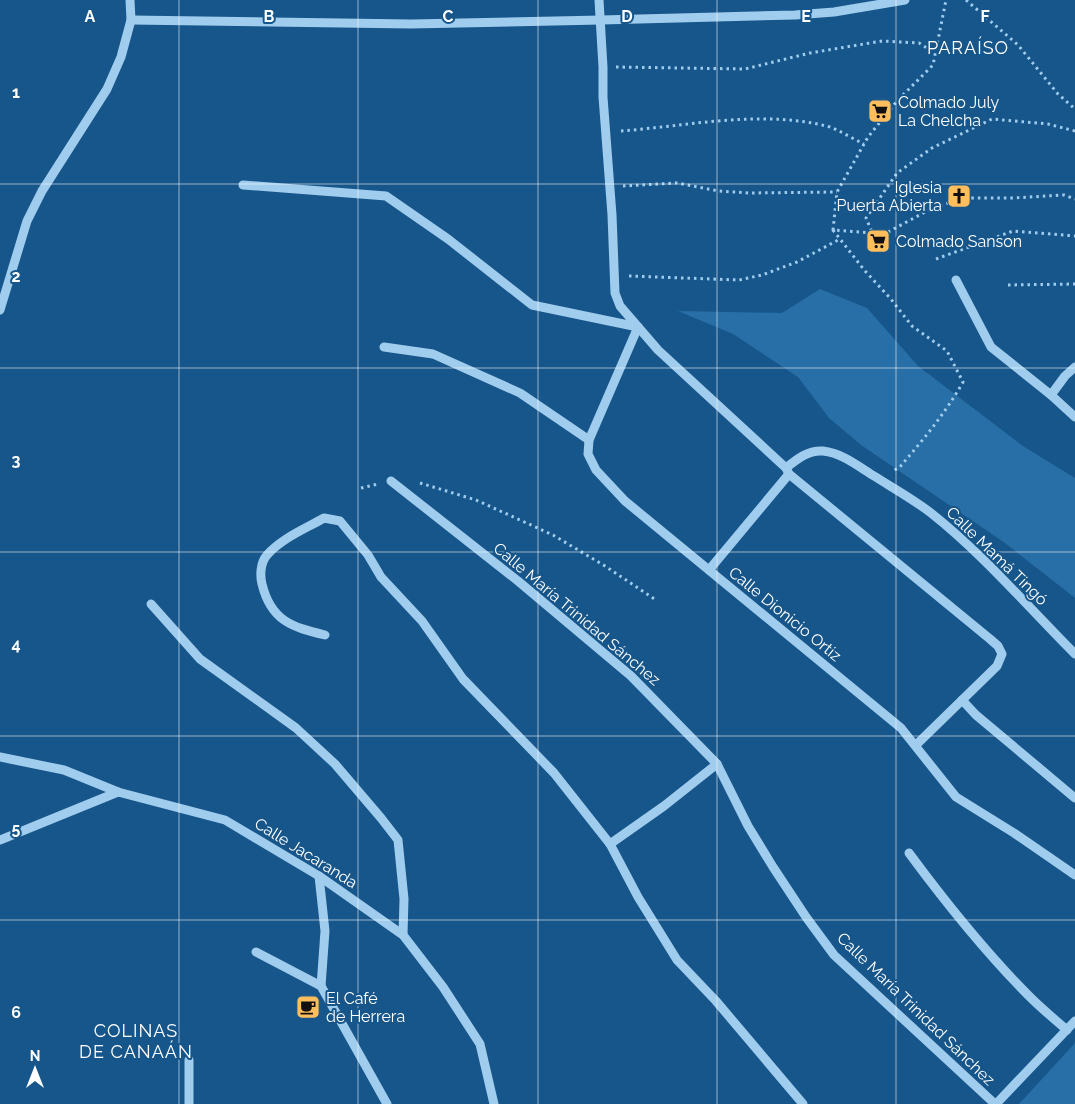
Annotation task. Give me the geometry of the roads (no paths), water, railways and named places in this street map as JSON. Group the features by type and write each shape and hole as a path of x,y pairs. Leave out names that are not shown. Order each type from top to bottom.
{"street":[{"path":"0,310 27,221 42,191 107,89 121,57 131,20 130,0"},
{"path":"599,0 614,293 620,306 658,350 788,471 998,646 1002,654 998,666 916,745"},
{"path":"131,20 411,24 795,15 834,12 905,0"},
{"path":"243,185 386,196 448,239 532,305 638,327"},
{"path":"956,280 991,347 1051,395 1075,417"},
{"path":"384,346 433,354 520,393 589,440 638,327"},
{"path":"1051,395 1065,376 1075,367"},
{"name":"Calle Dionicio Ortiz","path":"589,440 588,454 596,470 625,501 901,728 956,797 1014,833 1075,875"},
{"name":"Calle Mamá Tingó","path":"709,570 799,457 810,452 821,451 837,454 931,513 980,556 1075,654"},
{"name":"Calle María Trinidad Sánchez","path":"391,480 518,581 631,676 718,764 748,826 806,918 834,955 995,1104"},
{"path":"325,635 300,629 275,614 265,598 260,575 265,557 281,542 324,518 340,521 368,555 381,577 422,621 463,679 554,773 610,844 638,897 677,960 716,1001 803,1104"},
{"path":"151,604 200,659 289,723 335,764 398,840 404,900 403,935"},
{"path":"962,700 1075,798"},
{"name":"Calle Jacaranda","path":"0,757 64,770 118,792 225,820 319,876 403,935 443,987 480,1044 494,1104"},
{"path":"610,844 664,806 718,764"},
{"path":"0,840 118,792"},
{"path":"909,853 950,908 985,949 1030,997 1067,1030"},
{"path":"319,876 325,931 321,986"},
{"path":"256,952 321,986 388,1104"},
{"path":"995,1104 1075,1021"},
{"path":"189,1060 189,1104"}],"place":[{"name":"Colmado July La Chelcha","path":"880,111"},
{"name":"Iglesia Puerta Abierta","path":"959,196"},
{"name":"Colmado Sanson","path":"878,241"},
{"name":"El Café de Herrera","path":"308,1007"}],"district":[{"name":"PARAÍSO","path":"968,47"},
{"name":"COLINAS DE CANAÁN","path":"136,1040"}]}
